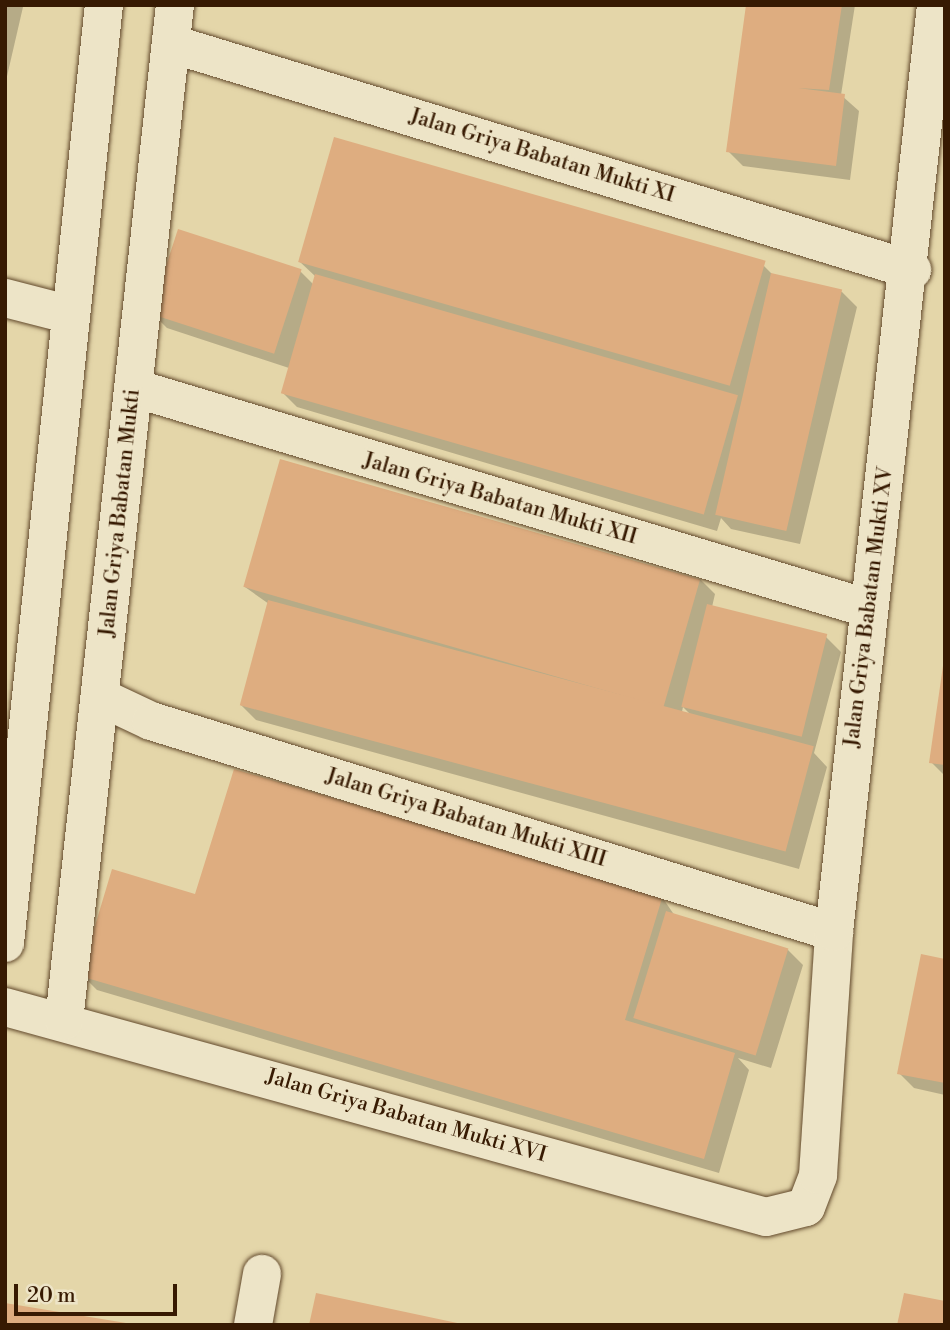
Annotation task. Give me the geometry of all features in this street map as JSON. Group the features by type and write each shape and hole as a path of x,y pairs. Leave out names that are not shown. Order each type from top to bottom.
{"street":[{"path":"5,943 22,630 71,314 104,5"},
{"name":"Jalan Griya Babatan Mukti XV","path":"806,1207 818,1175 834,932 867,608 912,270 936,5"},
{"name":"Jalan Griya Babatan Mukti XI","path":"173,15 912,270"},
{"name":"Jalan Griya Babatan Mukti","path":"64,1021 173,15"},
{"path":"5,298 71,314"},
{"name":"Jalan Griya Babatan Mukti XII","path":"134,388 867,608"},
{"name":"Jalan Griya Babatan Mukti XIII","path":"100,697 151,721 834,932"},
{"name":"Jalan Griya Babatan Mukti XVI","path":"5,1007 64,1021 766,1217 806,1207"},
{"path":"253,1325 262,1274"}],"building":[{"path":"746,5 842,5 829,90 798,88 845,94 836,166 726,152"},
{"path":"334,137 766,261 730,386 298,262"},
{"path":"178,229 302,269 274,354 150,314"},
{"path":"771,273 842,289 786,531 715,515"},
{"path":"315,274 738,395 704,514 281,393"},
{"path":"280,459 700,579 663,707 243,587"},
{"path":"268,600 814,746 786,852 240,705"},
{"path":"707,604 827,634 802,737 681,707"},
{"path":"945,652 945,765 929,763"},
{"path":"234,769 663,895 625,1020 735,1053 704,1159 80,976 112,869 195,894"},
{"path":"666,911 788,948 756,1056 633,1018"},
{"path":"921,954 945,959 945,1083 897,1074"},
{"path":"316,1293 462,1324 462,1325 309,1325"},
{"path":"904,1293 945,1301 945,1325 897,1325"},
{"path":"5,1303 126,1323 126,1325 5,1325"}]}
